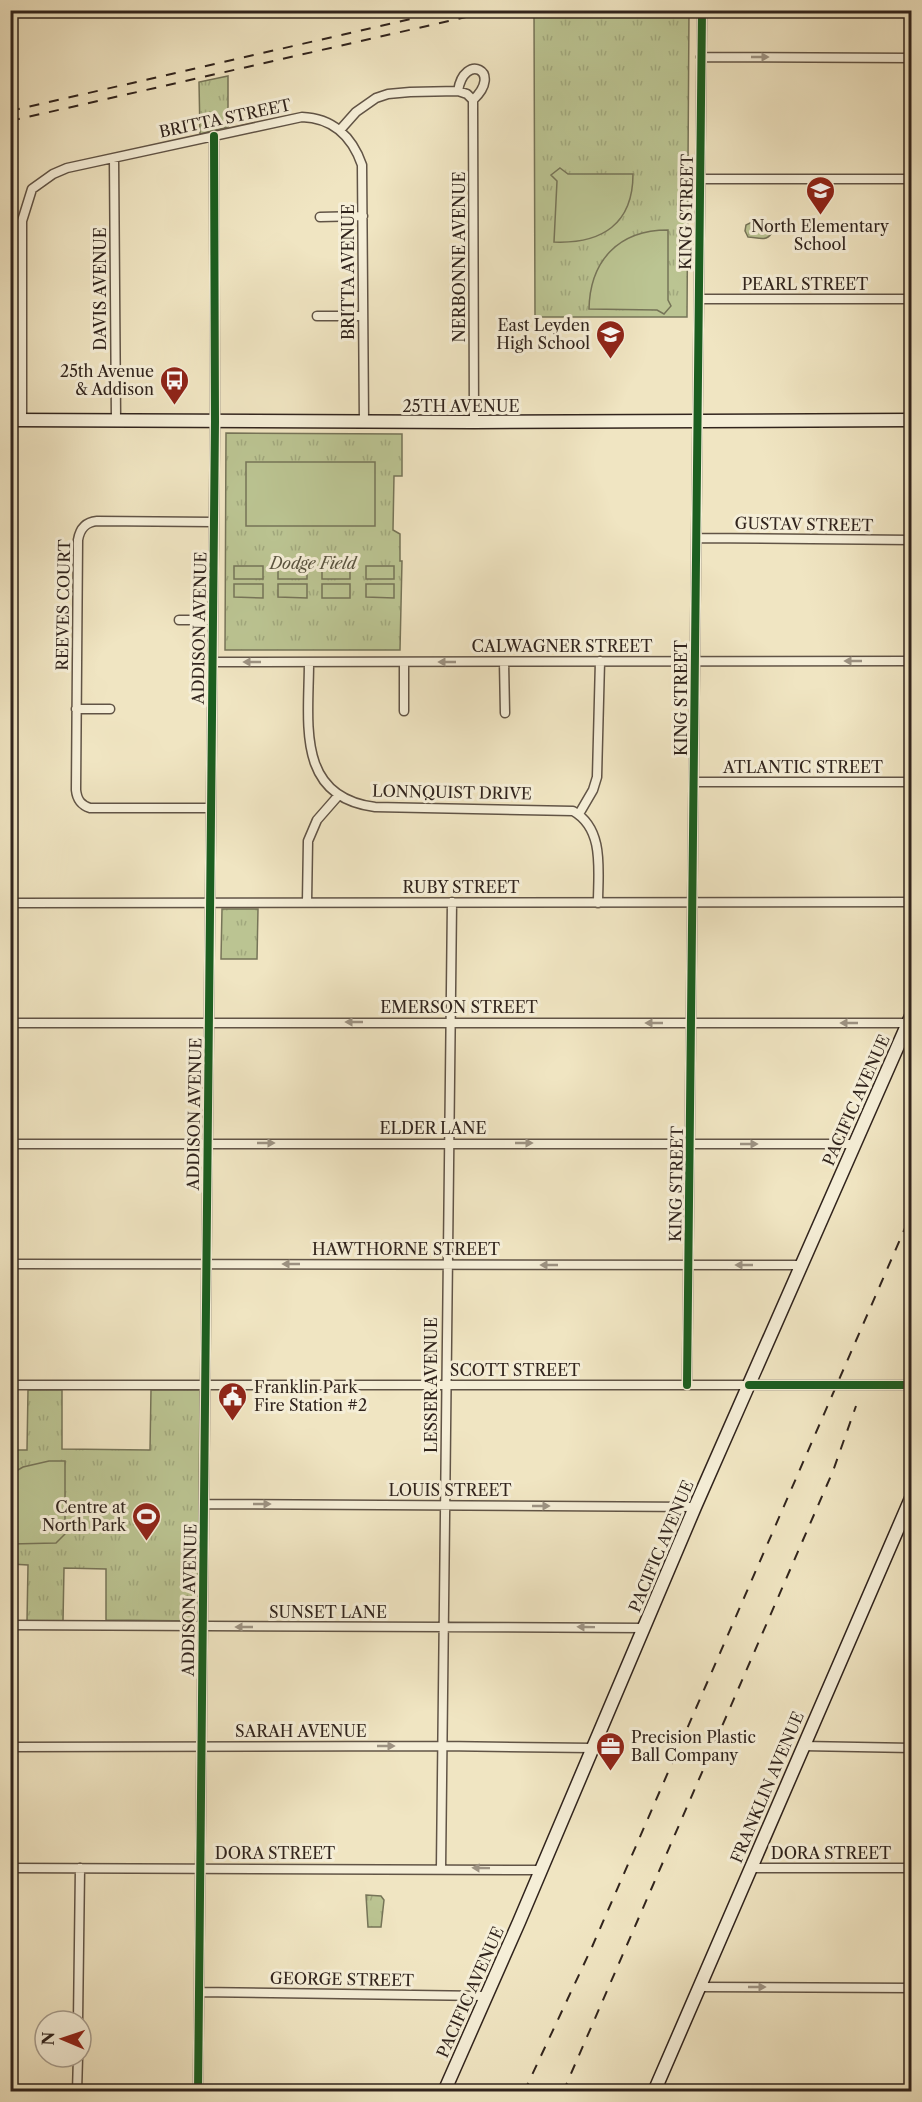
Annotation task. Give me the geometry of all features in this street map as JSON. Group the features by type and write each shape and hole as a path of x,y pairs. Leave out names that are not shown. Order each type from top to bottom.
{"street":[{"name":"KING STREET","path":"687,1385 702,10"},
{"path":"701,57 912,58"},
{"name":"NERBONNE AVENUE","path":"340,130 366,104 382,96 410,92 466,95 474,422"},
{"name":"BRITTA STREET","path":"16,420 22,221 32,189 52,174 67,168 302,117 320,120 340,130"},
{"name":"BRITTA AVENUE","path":"340,130 353,146 362,165 364,422"},
{"name":"ADDISON AVENUE","path":"198,2091 215,421 214,136"},
{"name":"DAVIS AVENUE","path":"114,158 116,420"},
{"path":"700,179 912,179"},
{"path":"320,217 363,216"},
{"name":"PEARL STREET","path":"699,299 912,299"},
{"path":"317,316 363,316"},
{"name":"25TH AVENUE","path":"16,420 364,422 912,420"},
{"name":"REEVES COURT","path":"210,808 90,808 84,806 77,798 78,540 84,526 98,521 214,522"},
{"name":"GUSTAV STREET","path":"697,538 912,540"},
{"path":"178,620 213,620"},
{"path":"598,903 597,844 587,823 579,814 593,790 597,777 600,661"},
{"name":"CALWAGNER STREET","path":"212,662 912,661"},
{"path":"307,902 308,841 317,820 338,796 317,770 309,743 309,662"},
{"path":"404,662 404,711"},
{"path":"504,662 506,713"},
{"path":"76,709 110,709"},
{"name":"ATLANTIC STREET","path":"694,782 912,783"},
{"name":"LONNQUIST DRIVE","path":"338,796 375,807 563,809 579,814"},
{"name":"LESSER AVENUE","path":"441,1868 452,902"},
{"name":"RUBY STREET","path":"10,903 912,902"},
{"name":"EMERSON STREET","path":"10,1023 691,1023 910,1019"},
{"name":"PACIFIC AVENUE","path":"444,2091 645,1628 695,1507 910,1019"},
{"name":"ELDER LANE","path":"10,1144 855,1144"},
{"name":"HAWTHORNE STREET","path":"10,1264 802,1265"},
{"name":"SCOTT STREET","path":"10,1385 912,1385"},
{"name":"FRANKLIN AVENUE","path":"654,2091 910,1503"},
{"name":"LOUIS STREET","path":"204,1504 695,1507"},
{"name":"SUNSET LANE","path":"10,1625 645,1628"},
{"path":"803,1746 912,1748"},
{"name":"SARAH AVENUE","path":"10,1747 592,1748"},
{"name":"DORA STREET","path":"10,1868 540,1869"},
{"path":"78,2009 80,1868"},
{"name":"DORA STREET","path":"750,1868 912,1868"},
{"path":"699,1987 912,1988"},
{"name":"GEORGE STREET","path":"199,1992 485,1996"},
{"path":"77,2091 78,2069"}],"green space":[{"path":"534,11 689,11 687,317 535,317"},
{"path":"228,76 228,127 200,134 199,82"},
{"path":"560,168 568,174 633,174 632,191 627,206 621,218 612,228 587,239 554,242 557,181 551,175"},
{"path":"756,223 758,228 768,229 771,234 764,238 748,237 745,231 746,225"},
{"path":"668,230 668,300 671,306 664,314 657,310 589,309 595,276 601,263 610,252 621,242 635,236 650,231"},
{"name":"Dodge Field","path":"226,433 402,434 402,476 394,476 393,530 400,534 400,561 402,561 400,650 225,650"},
{"path":"246,462 375,462 375,526 246,526"},
{"path":"234,566 263,566 263,579 234,579"},
{"path":"278,566 307,566 307,579 278,579"},
{"path":"322,566 350,566 350,579 322,579"},
{"path":"366,566 394,566 394,579 366,579"},
{"path":"234,584 263,584 263,598 234,597"},
{"path":"278,584 307,584 307,598 278,597"},
{"path":"322,584 350,584 350,598 322,598"},
{"path":"366,584 394,584 394,598 366,597"},
{"path":"222,909 258,909 257,959 221,959"},
{"path":"28,1390 62,1390 62,1449 150,1450 151,1390 200,1390 198,1621 106,1620 106,1569 64,1568 63,1621 27,1621 28,1565 11,1564 11,1450 27,1450"},
{"path":"49,1461 65,1461 65,1534 56,1543 11,1544 11,1474 23,1467"},
{"path":"366,1895 381,1896 384,1900 381,1927 368,1927"}],"railway":[{"path":"10,111 450,10"},
{"path":"10,121 497,10"},
{"path":"524,2092 592,1947 912,1212"},
{"path":"563,2092 833,1471 856,1406"}],"cycle path":[{"path":"687,1385 702,10"},
{"path":"198,2092 215,421 214,136"},
{"path":"749,1385 912,1385"}],"place":[{"name":"North Elementary School","path":"820,216"},
{"name":"East Leyden High School","path":"611,360"},
{"name":"25th Avenue & Addison","path":"175,406"},
{"name":"Franklin Park Fire Station #2","path":"233,1422"},
{"name":"Centre at North Park","path":"147,1542"},
{"name":"Precision Plastic Ball Company","path":"610,1772"}]}
